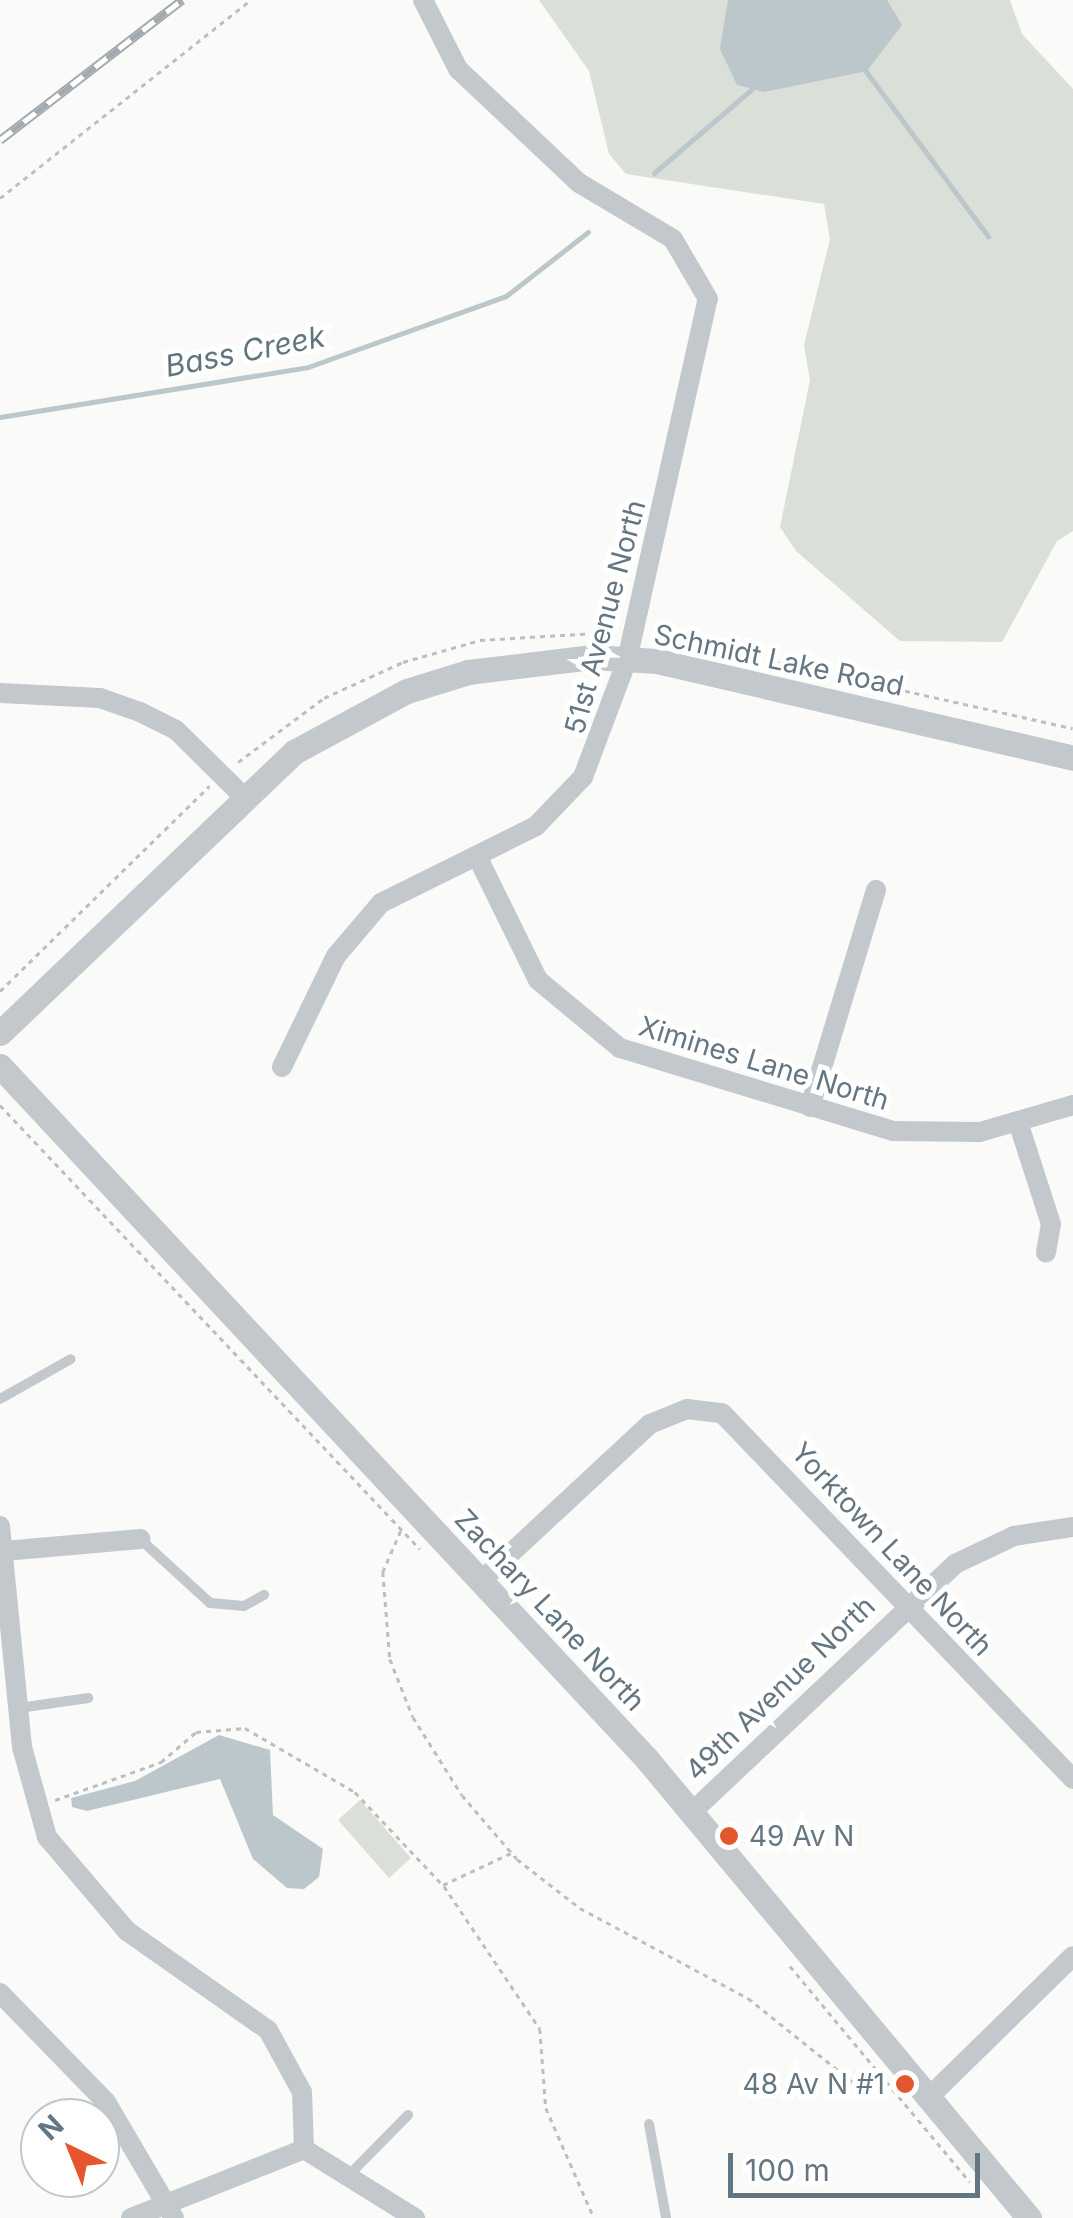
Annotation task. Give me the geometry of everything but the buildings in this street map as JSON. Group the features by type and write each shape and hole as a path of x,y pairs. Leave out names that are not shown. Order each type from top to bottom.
{"street":[{"name":"51st Avenue North","path":"282,1067 356,927 415,880 536,826 583,778 627,660 692,403 708,299 702,278 674,238 580,182 442,48 423,0"},
{"name":"Schmidt Lake Road","path":"0,1033 241,794 321,735 407,691 530,661 627,660 719,672 1073,758"},
{"path":"0,693 100,698 140,712 222,774 241,794"},
{"name":"Ximines Lane North","path":"476,856 538,980 589,1031 653,1062 893,1131 1019,1125 1073,1105"},
{"path":"810,1107 876,890"},
{"name":"Zachary Lane North","path":"0,1066 482,1580 693,1812 927,2100 1029,2218"},
{"path":"1019,1125 1051,1224 1046,1253"},
{"name":"Yorktown Lane North","path":"482,1580 650,1424 687,1409 730,1418 1073,1779"},
{"path":"0,1526 6,1667 18,1708 36,1807 69,1874 96,1902 158,1958 268,2030 302,2092 304,2149"},
{"name":"49th Avenue North","path":"693,1812 905,1605 983,1547 1073,1527"},
{"path":"4,1550 140,1539"},
{"path":"927,2100 1073,1956"},
{"path":"0,1993 106,2102 171,2209"},
{"path":"131,2218 171,2209 304,2149 352,2172 415,2218"}],"lane":[{"path":"0,1399 70,1359"},
{"path":"140,1539 210,1603 244,1606 264,1595"},
{"path":"18,1708 88,1698"},
{"path":"352,2172 408,2115"},
{"path":"649,2124 666,2218"}],"path":[{"path":"0,198 251,0"},
{"path":"0,991 222,774 324,698 403,662 497,638 681,635 1073,728"},
{"path":"0,1105 426,1555"},
{"path":"402,1530 384,1572 390,1659 412,1717 512,1853 580,1908 748,1998 853,2082 877,2077"},
{"path":"36,1807 161,1762 196,1732 245,1728 356,1792 444,1885 540,2029 546,2108 594,2218"},
{"path":"444,1885 512,1853"},
{"path":"780,1953 877,2077 982,2194"}],"shaded area":[{"path":"539,0 1010,0 1022,34 1073,89 1073,531 1057,541 1002,642 900,641 796,551 780,527 810,380 804,345 830,239 824,204 626,174 609,154 589,71"},
{"path":"728,0 887,0 902,25 867,71 764,92 737,85 720,49"},
{"path":"219,1735 270,1750 273,1815 323,1849 319,1877 304,1889 287,1888 253,1859 220,1779 87,1811 72,1807 71,1798 135,1781"},
{"path":"360,1800 411,1858 389,1878 338,1820"}],"waterway":[{"name":"Bass Creek","path":"862,66 988,236"},
{"name":"Bass Creek","path":"654,173 753,88"},
{"name":"Bass Creek","path":"0,417 308,367 506,296 588,232"}],"railway":[{"path":"0,140 182,0"}],"place":[{"name":"49 Av N","path":"729,1836"},
{"name":"48 Av N #1","path":"905,2084"}]}
